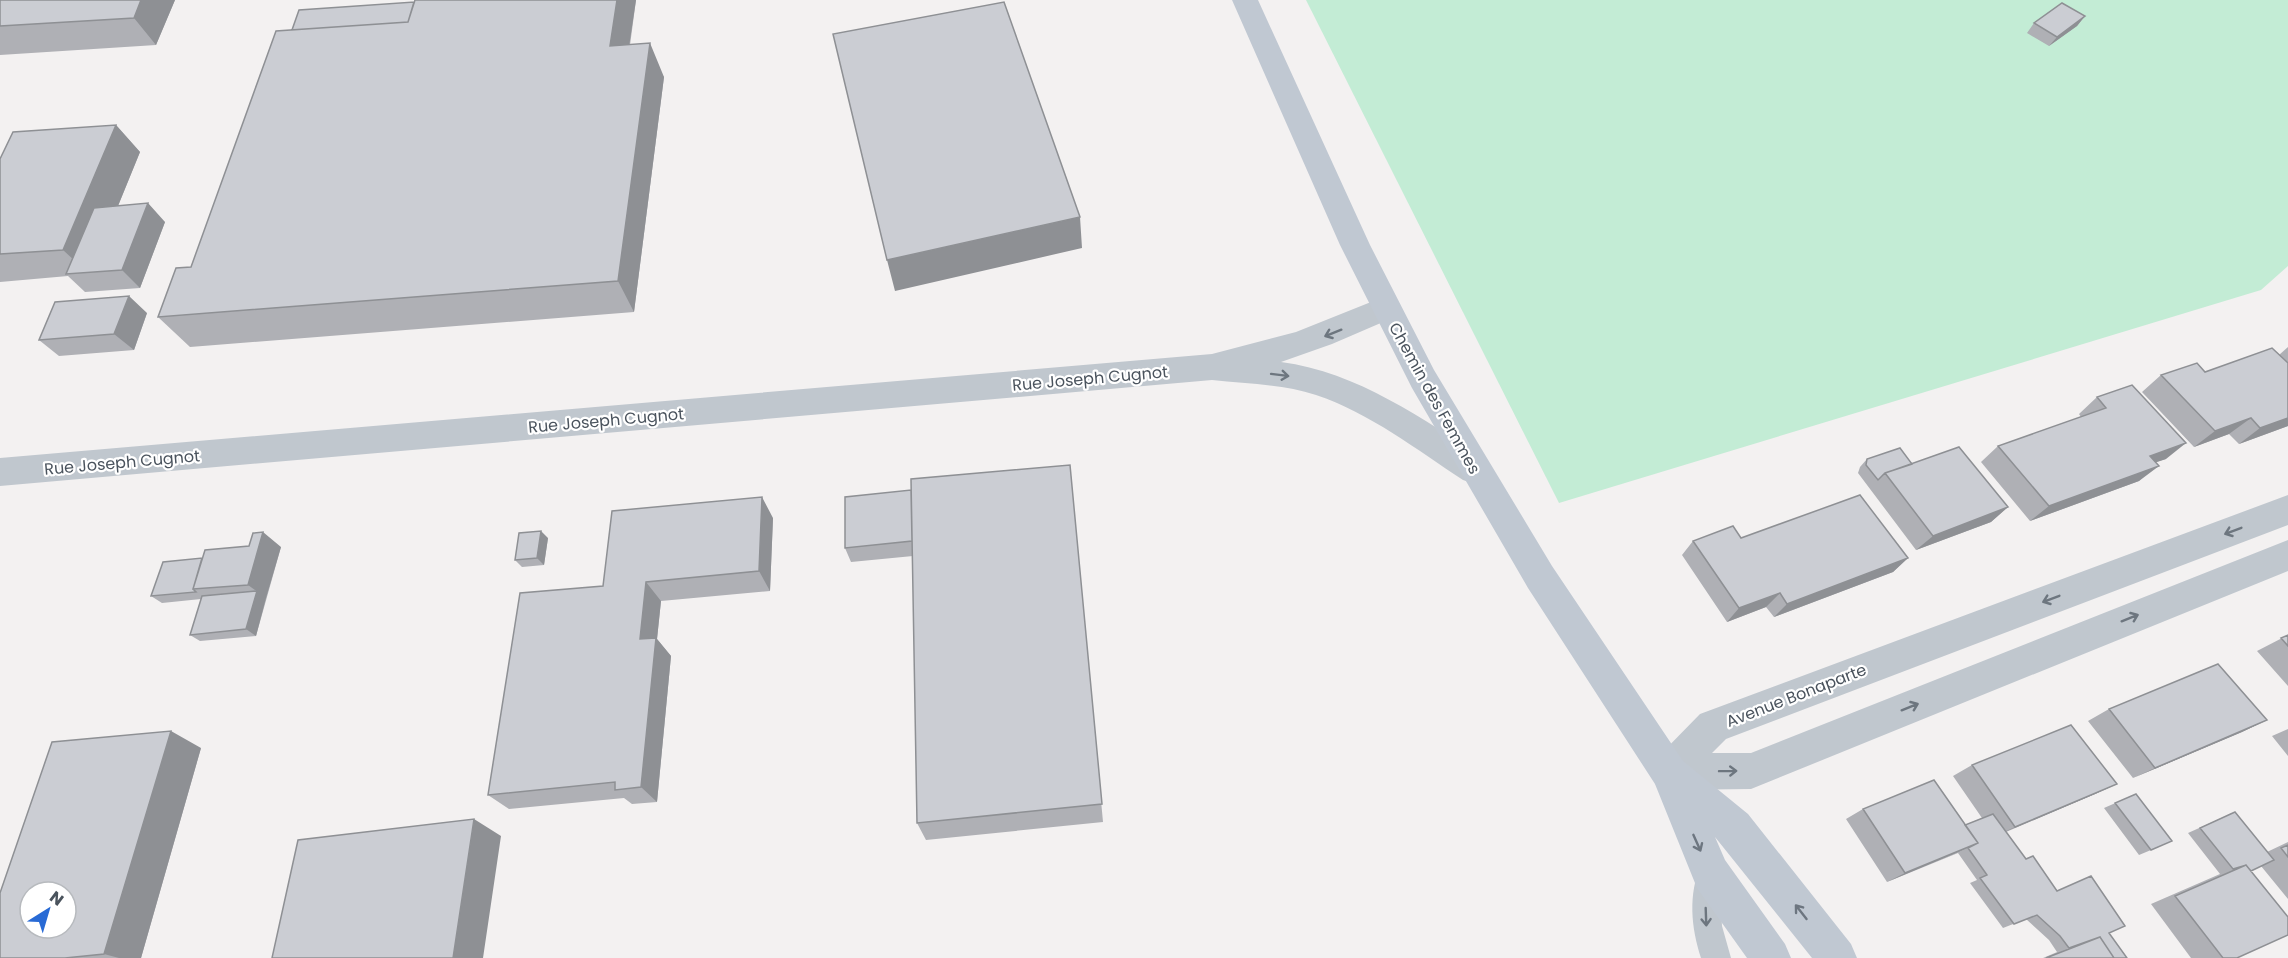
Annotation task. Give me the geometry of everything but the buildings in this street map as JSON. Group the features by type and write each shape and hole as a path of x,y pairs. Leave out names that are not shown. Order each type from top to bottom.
{"street":[{"name":"Chemin des Femmes","path":"1245,0 1354,245 1386,308 1475,470 1540,577 1669,772 1711,874 1771,958"},
{"name":"Rue Joseph Cugnot","path":"0,472 1212,367 1281,351 1333,333 1386,308"},
{"name":"Rue Joseph Cugnot","path":"1212,367 1290,376 1329,386 1377,410 1475,470"},
{"name":"Avenue Bonaparte","path":"1669,772 1713,726 2288,510"},
{"path":"1669,772 1751,771 2288,555"},
{"name":"Chemin des Femmes","path":"1669,772 1734,828 1837,958"}],"lane":[{"path":"1711,874 1706,903 1707,933 1716,958"}],"green space":[{"path":"1306,0 2288,0 2288,266 2261,290 1559,503"}]}
